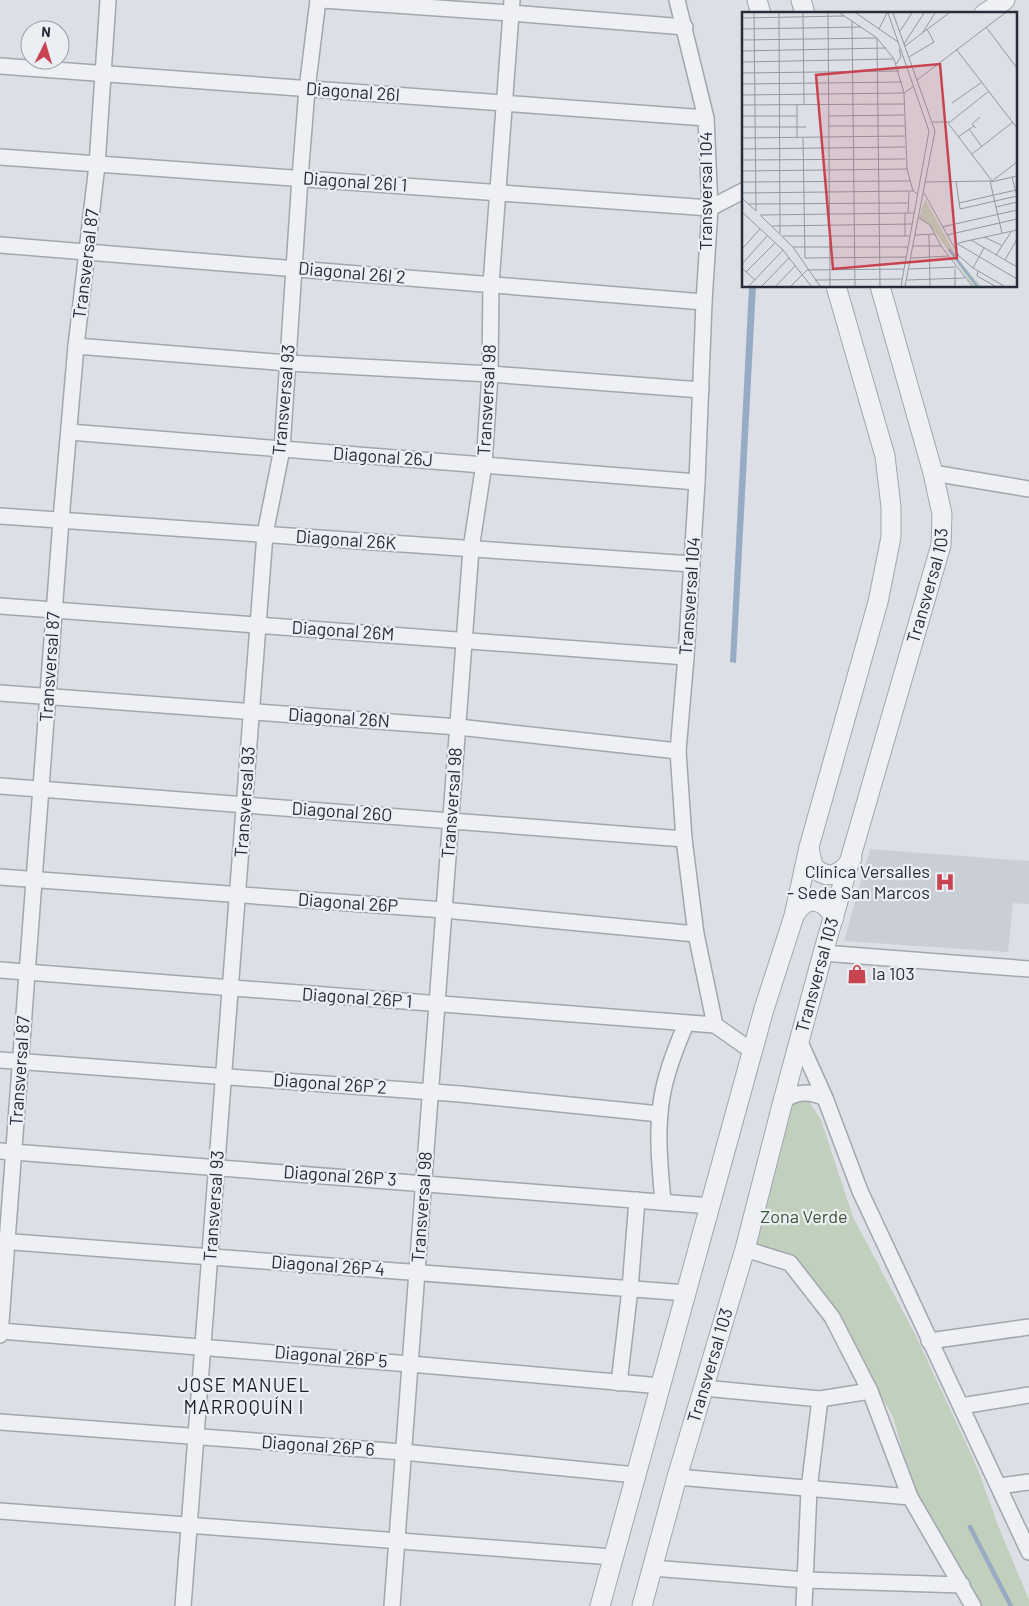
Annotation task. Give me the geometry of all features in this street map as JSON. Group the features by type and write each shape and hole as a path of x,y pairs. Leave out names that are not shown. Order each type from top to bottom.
{"street":[{"name":"Transversal 87","path":"0,1332 7,1151 21,1061 61,520 76,346 97,165 108,0"},
{"name":"Transversal 93","path":"183,1606 265,534 282,449 307,89 318,0"},
{"path":"322,0 511,6 685,27"},
{"path":"677,0 706,118"},
{"path":"987,12 1005,0"},
{"name":"Transversal 98","path":"392,1606 471,549 484,464 490,374 490,284 511,6"},
{"name":"Diagonal 26I","path":"0,66 706,118"},
{"name":"Transversal 104","path":"706,118 710,208 704,302 697,482 678,752 684,839 696,934 715,1025"},
{"name":"Diagonal 26I 1","path":"0,157 710,208"},
{"path":"710,208 742,192"},
{"name":"Diagonal 26I 2","path":"0,245 704,302"},
{"path":"600,1606 752,1051 794,916 809,847 878,602 890,537 891,507 885,456 837,288"},
{"name":"Transversal 103","path":"642,1606 677,1477 745,1249 782,1102 823,953 942,545 942,514 933,473 881,288"},
{"path":"76,346 288,363 490,374 701,390"},
{"name":"Diagonal 26J","path":"69,432 697,482"},
{"path":"933,473 1029,489"},
{"name":"Diagonal 26K","path":"0,516 692,564"},
{"name":"Diagonal 26M","path":"0,606 686,657"},
{"name":"Diagonal 26N","path":"0,693 458,727 678,752"},
{"name":"Diagonal 26O","path":"0,786 684,839"},
{"path":"809,847 813,866 824,874 838,873 846,868 852,858"},
{"name":"Diagonal 26P","path":"0,877 444,910 696,934"},
{"path":"794,916 804,903 818,902 829,908 834,918"},
{"path":"823,953 1029,969"},
{"name":"Diagonal 26P 1","path":"0,970 715,1025"},
{"path":"662,1202 658,1139 662,1097 668,1067 686,1024"},
{"path":"715,1025 752,1051"},
{"path":"799,1040 825,1098 860,1190 1029,1552"},
{"name":"Diagonal 26P 2","path":"0,1060 430,1092 660,1114"},
{"path":"782,1102 798,1093 816,1094 825,1098"},
{"name":"Diagonal 26P 3","path":"7,1151 424,1182 711,1206"},
{"path":"619,1382 630,1289 637,1200"},
{"name":"Diagonal 26P 4","path":"4,1242 687,1293"},
{"path":"745,1249 790,1263 832,1317 870,1391 910,1497 973,1606"},
{"path":"929,1341 1029,1327"},
{"name":"Diagonal 26P 5","path":"0,1332 203,1347 661,1386"},
{"path":"704,1388 820,1398 870,1391"},
{"path":"961,1406 1029,1395"},
{"path":"804,1606 809,1489 820,1398"},
{"name":"Diagonal 26P 6","path":"0,1422 404,1452 636,1475"},
{"path":"677,1477 910,1497"},
{"path":"999,1486 1029,1482"},
{"path":"0,1511 614,1557"},
{"path":"652,1568 805,1580 962,1585"}],"shaded area":[{"name":"Clínica Versalles - Sede San Marcos","path":"870,849 1029,861 1029,904 1013,903 1008,952 844,941"}],"green space":[{"name":"Zona Verde","path":"808,1100 821,1120 853,1217 916,1336 977,1467 999,1528 1029,1600 1029,1606 978,1606 915,1494 893,1417 834,1313 792,1262 749,1247 786,1105"}],"water":[{"path":"749,288 756,288 736,663 730,662"}],"waterway":[{"path":"970,1527 1011,1606"}],"place":[{"name":"Clínica Versalles - Sede San Marcos","path":"945,882"},
{"name":"la 103","path":"857,974"}],"district":[{"name":"JOSE MANUEL MARROQUÍN I","path":"244,1396"}]}
